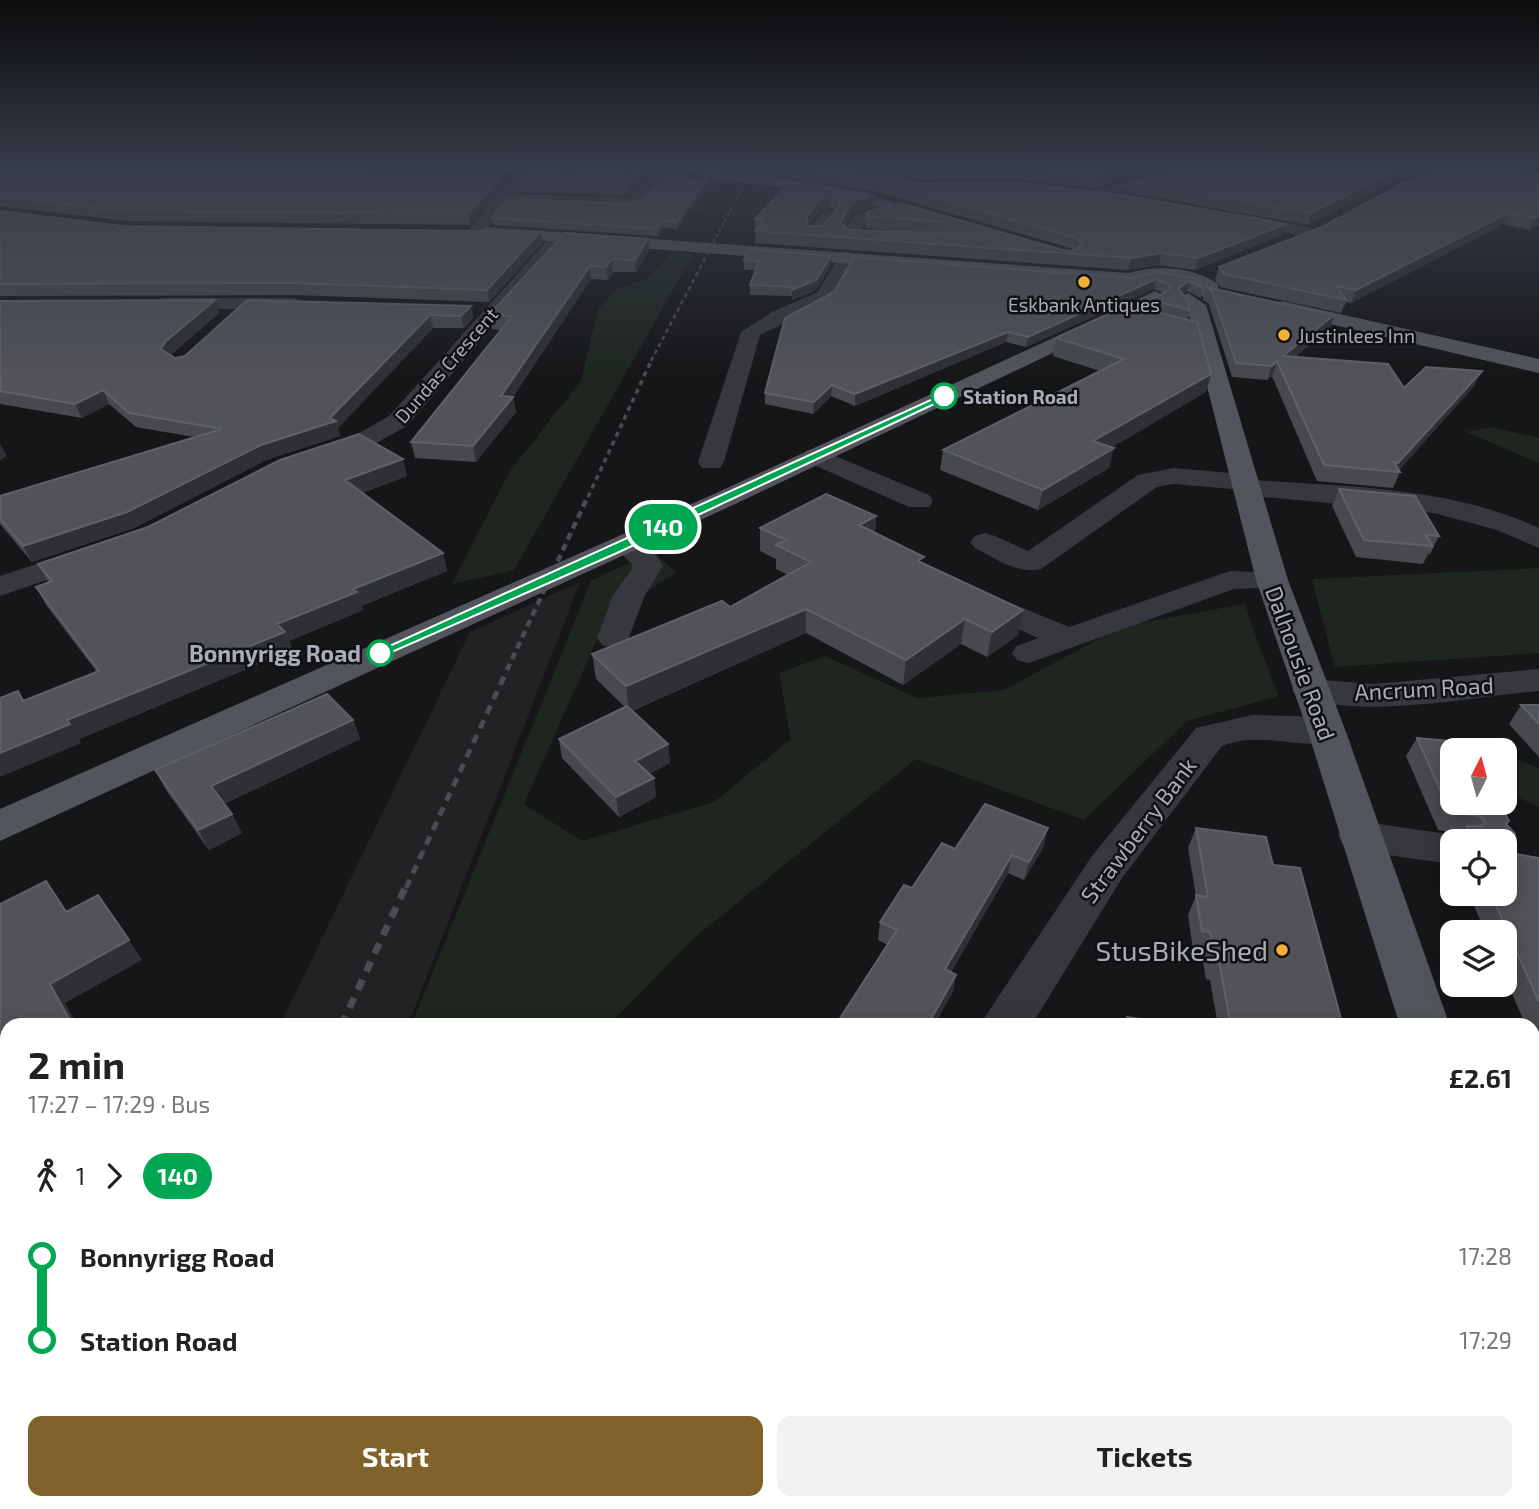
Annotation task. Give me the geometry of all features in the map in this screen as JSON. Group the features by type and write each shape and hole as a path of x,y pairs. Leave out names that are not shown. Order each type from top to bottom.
{"main road":[{"path":"550,236 1132,277 1162,274 1188,305"},
{"path":"1288,243 1303,236"},
{"path":"1074,258 1132,277"},
{"path":"0,826 478,608 620,547 1124,313 1188,305 1219,271"},
{"path":"1132,277 1127,285 1131,289 1188,305"},
{"path":"1261,302 1539,366"},
{"name":"Dalhousie Road","path":"1188,305 1272,580 1327,732 1359,836 1422,1018"}],"street":[{"path":"887,236 911,238"},
{"name":"Dundas Crescent","path":"289,464 385,432 398,421 485,310 560,237"},
{"path":"711,461 751,332 779,316 825,296 846,256"},
{"path":"150,304 321,304"},
{"path":"219,327 245,304"},
{"path":"816,456 919,501"},
{"path":"985,542 1030,563 1149,481 1174,476 1434,505 1483,515 1539,539"},
{"path":"0,587 118,546"},
{"path":"614,638 630,593 647,574 646,562 620,547"},
{"path":"1029,653 1230,580 1272,580"},
{"path":"1001,609 1068,639"},
{"name":"Ancrum Road","path":"1310,690 1374,695 1539,680"},
{"name":"Strawberry Bank","path":"1009,1018 1107,867 1209,737 1226,729 1249,726 1327,732"},
{"path":"1359,836 1440,846"}],"shaded area":[{"path":"672,252 694,253 514,570 452,584 510,471 581,381 598,310 615,290 650,277"},
{"path":"1492,427 1539,438 1539,463 1466,432"},
{"path":"652,551 676,572 606,619 524,804 582,841 714,802 791,739 779,673 825,656 917,698 1004,690 1123,626 1244,604 1278,696 1187,721 1084,820 916,759 695,937 616,1018 414,1018 591,581"},
{"path":"1539,568 1539,653 1335,667 1312,579"},
{"path":"580,582 411,1018 283,1018 470,632"},
{"path":"1517,760 1539,768 1539,807 1517,797"}],"building":[{"path":"0,236 536,236 487,290 290,283 0,284"},
{"path":"562,236 648,239 635,260 612,259 606,267 590,266 501,396 513,397 473,446 411,442 512,316 489,315"},
{"path":"830,236 1016,236 1072,251 1082,244 1071,236 1254,236 1198,258 1162,253 1131,258"},
{"path":"1298,236 1462,236 1356,290 1337,286 1346,300 1224,274 1219,267"},
{"path":"748,249 831,256 816,280 792,290 793,287 750,285 759,261 744,260"},
{"path":"854,257 1131,278 1161,272 1196,279 1203,288 1189,281 1178,289 1187,298 1190,310 1151,300 1170,289 1169,285 1156,279 1028,337 1008,332 855,394 832,385 814,402 765,393 785,318 834,292"},
{"path":"1206,287 1334,315 1283,356 1388,364 1404,388 1426,367 1482,371 1398,463 1394,462 1400,472 1324,465 1277,361 1272,366 1236,363 1212,291"},
{"path":"215,300 165,342 161,349 175,358 185,356 247,300 471,306 461,316 430,315 330,418 336,421 261,445 127,512 23,546 0,519 0,496 222,429 129,413 103,390 75,404 0,391 0,301"},
{"path":"1129,305 1197,322 1211,374 1093,441 1114,448 1043,490 943,450 1124,359 1056,338"},
{"path":"359,434 403,459 345,480 443,553 353,589 357,592 277,624 285,632 67,720 70,724 0,753 0,698 18,691 23,701 99,671 36,587 52,581 38,564 148,527 280,460"},
{"path":"1339,489 1415,496 1439,536 1426,535 1432,546 1364,540"},
{"path":"826,494 876,516 859,525 924,557 918,561 1023,610 992,632 965,619 906,660 806,609 626,686 592,654 722,601 730,607 811,562 776,545 786,540 760,528"},
{"path":"327,694 353,720 211,786 232,814 198,830 155,770"},
{"path":"1521,705 1539,705 1539,724"},
{"path":"627,706 668,744 635,761 654,778 616,797 559,739"},
{"path":"1417,738 1440,740 1440,790"},
{"path":"985,804 1048,828 1029,862 1012,855 945,969 956,975 932,1018 840,1018 897,930 880,922 904,885 912,888 942,843 955,849"},
{"path":"1480,816 1506,816 1509,821 1506,824 1510,829 1467,829 1467,826 1482,826 1485,822"},
{"path":"1196,828 1266,837 1273,865 1300,868 1341,1018 1230,1018 1219,961 1215,960 1210,932 1202,931 1196,895 1208,897"},
{"path":"1517,854 1539,858 1539,1002 1517,952 1517,920 1503,920 1496,906 1517,906"},
{"path":"46,881 66,912 98,895 129,940 50,984 69,1018 0,1018 0,904"}],"railway":[{"path":"708,253 717,236"},
{"path":"652,360 709,251"},
{"path":"588,497 652,360"},
{"path":"507,670 588,496"},
{"path":"406,888 508,668"},
{"path":"345,1018 406,886"}],"bus line":[{"name":"140","path":"380,653 613,550 944,396"}],"place":[{"name":"Eskbank Antiques","path":"1084,282"},
{"name":"Justinlees Inn","path":"1284,335"},
{"name":"Station Road","path":"944,396"},
{"name":"Bonnyrigg Road","path":"380,653"},
{"name":"StusBikeShed","path":"1282,950"}]}
